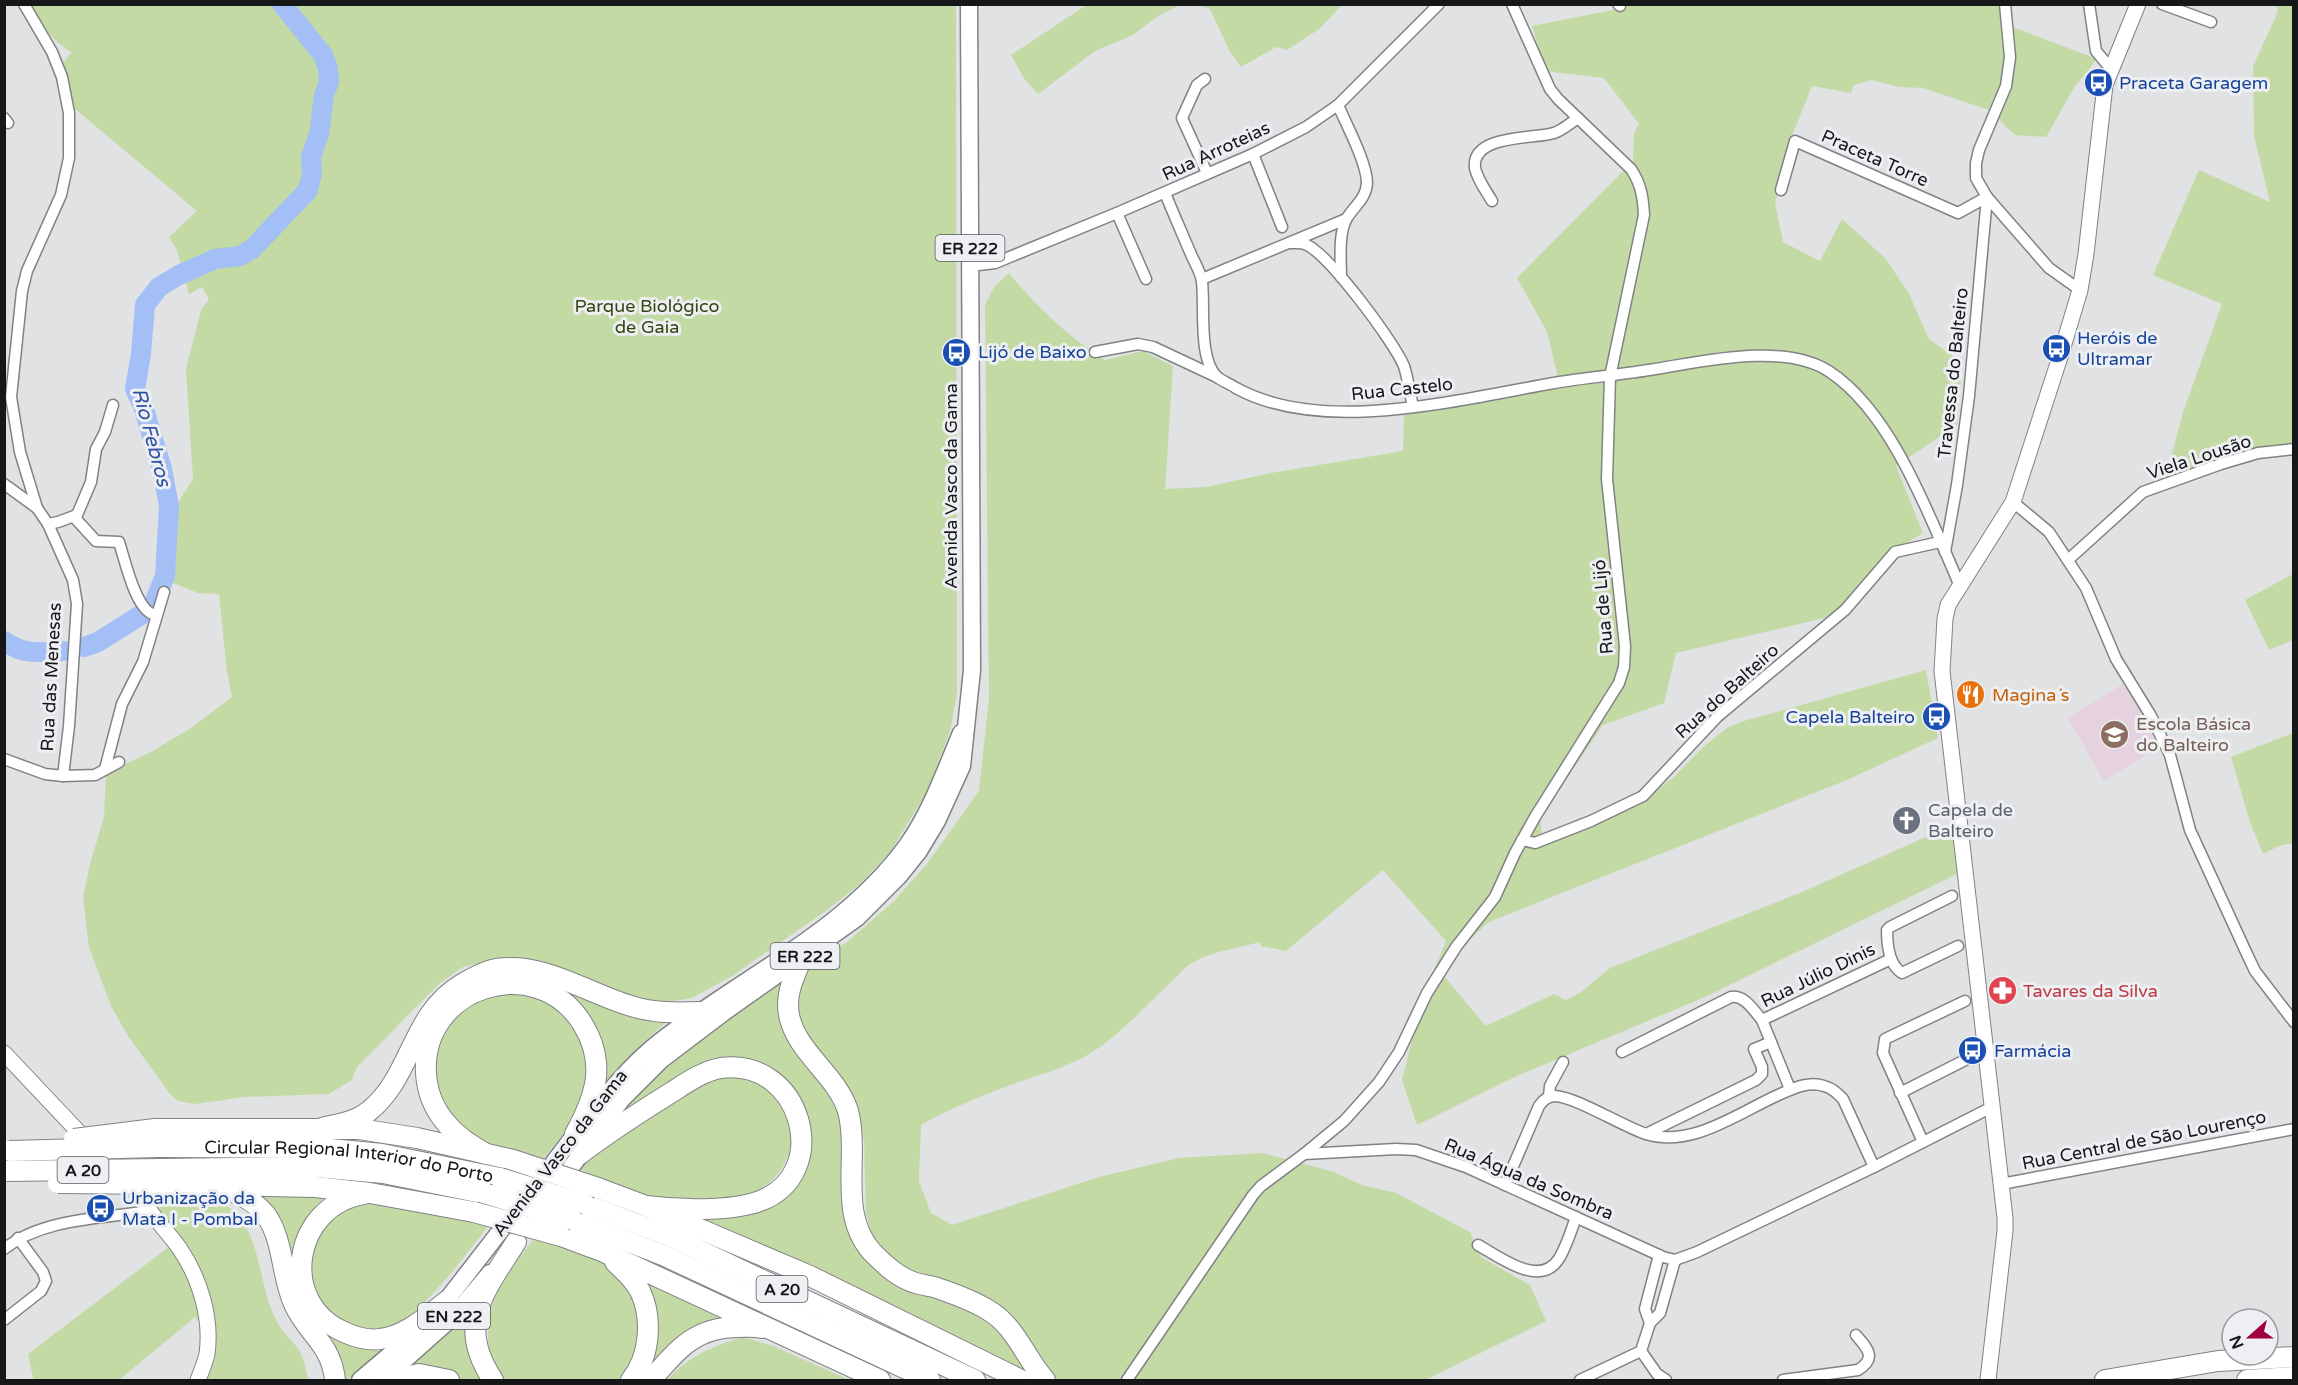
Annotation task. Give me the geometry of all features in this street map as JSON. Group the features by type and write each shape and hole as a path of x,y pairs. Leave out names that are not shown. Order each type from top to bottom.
{"highway":[{"path":"802,958 790,985 789,1014 793,1029 838,1092 847,1110 851,1134 854,1212 860,1233 871,1250 886,1266 908,1280 961,1297 990,1311 1008,1327 1045,1380"},
{"path":"322,1128 349,1122 367,1113 386,1097 433,1008 449,991 471,978 495,969 524,969 559,977 629,1006 656,1012 699,1012"},
{"path":"486,1154 462,1139 437,1110 427,1081 425,1057 430,1038 441,1018 455,1004 498,984 522,983 551,993 574,1011 589,1034 596,1058 597,1080 588,1110 575,1134"},
{"path":"580,1154 647,1108 697,1077 718,1068 739,1067 757,1072 773,1081 786,1093 799,1121 801,1138 799,1159 792,1175 773,1194 760,1201 739,1206 710,1208 646,1206"},
{"path":"7,1151 29,1141 156,1138 322,1128 359,1129 417,1138 513,1160 646,1206 810,1276 1021,1380"},
{"name":"Circular Regional Interior do Porto","path":"156,1138 382,1154 500,1178 585,1204 671,1237 975,1380"},
{"name":"Circular Regional Interior do Porto","path":"4,1171 317,1167 383,1173 487,1194 567,1228 665,1256 930,1380"},
{"path":"4,1181 315,1187 370,1193 567,1228 604,1252 880,1380"},
{"path":"215,1185 253,1203 265,1215 275,1233 294,1305 332,1361 334,1380"},
{"path":"370,1193 357,1195 331,1208 318,1220 307,1237 301,1257 302,1280 309,1300 320,1316 337,1329 358,1338 380,1340 406,1331 447,1301"},
{"path":"493,1380 481,1359 475,1317 483,1294 516,1242"},
{"path":"604,1252 627,1273 640,1291 646,1312 648,1336 644,1358 631,1380"},
{"path":"651,1380 680,1347 698,1335 714,1329 756,1327 782,1333"},
{"path":"2105,1380 2218,1361 2294,1357"},
{"path":"389,1380 419,1374 449,1380"},
{"path":"2247,1380 2294,1377"}],"main road":[{"name":"Avenida Vasco da Gama","path":"382,1380 453,1317 516,1242 622,1100 661,1060 864,912 899,876 919,851 937,821 962,766 972,670 969,4"},
{"name":"Avenida Vasco da Gama","path":"360,1380 415,1336 447,1301 575,1134 630,1069 651,1049 699,1012 818,933 850,909 872,888 908,844 926,816 968,716"}],"street":[{"path":"24,4 52,52 62,77 69,113 69,158 61,195 27,271 22,291 11,397 20,452 37,508"},
{"name":"Rua Arroteias","path":"970,266 995,263 1117,213 1253,154 1306,127 1338,105 1439,4"},
{"name":"Rua de Lijó","path":"1304,1154 1344,1121 1379,1082 1400,1052 1427,993 1456,947 1495,897 1522,840 1619,683 1624,667 1625,646 1606,467 1610,377 1644,215 1643,197 1638,180 1631,169 1551,89 1512,4"},
{"path":"2005,4 2010,57 2006,86 1976,163 1976,178 1987,197 2049,268 2080,290"},
{"path":"2089,4 2096,51 2111,69"},
{"path":"1988,1380 2005,1231 1942,671 1945,619 1948,605 2013,502 2080,290 2105,85 2138,4"},
{"path":"2162,4 2211,22"},
{"path":"1205,79 1197,85 1182,118 1207,173"},
{"path":"1202,279 1346,219 1360,203 1367,182 1365,170 1338,105"},
{"path":"1492,201 1475,170 1475,160 1481,153 1490,145 1510,138 1553,133 1578,117"},
{"name":"Praceta Torre","path":"1781,190 1795,141 1958,213 1987,197"},
{"path":"1253,154 1282,227"},
{"path":"1165,193 1202,279 1206,353 1218,377"},
{"name":"Travessa do Balteiro","path":"1942,547 1958,485 1969,396 1987,197"},
{"path":"1117,213 1146,279"},
{"path":"1341,278 1340,250 1346,219"},
{"path":"1289,243 1305,243 1325,257 1396,350 1403,366 1413,406"},
{"name":"Rua Castelo","path":"1095,352 1138,344 1153,346 1248,394 1283,405 1355,413 1413,406 1558,382 1610,377 1692,363 1767,356 1809,362 1828,371 1845,384 1865,404 1881,427 1908,472 1960,586"},
{"path":"48,524 74,517 80,509 91,482 96,449 105,432 113,405"},
{"name":"Viela Lousão","path":"2068,560 2143,492 2258,453 2294,449"},
{"path":"4,484 37,508"},
{"path":"2013,502 2042,524 2086,588 2116,659 2151,716 2170,755 2190,831 2255,971 2294,1022"},
{"name":"Rua das Menesas","path":"4,759 45,774 63,776 77,604 73,580 48,524 37,508"},
{"path":"74,517 96,541 119,542 150,612 153,636 144,662 122,704 105,769"},
{"name":"Rua do Balteiro","path":"1522,840 1535,843 1591,821 1643,796 1717,717 1845,610 1895,552 1942,547"},
{"path":"150,612 164,592"},
{"path":"63,776 95,775 119,762"},
{"path":"1952,896 1888,928 1886,932 1891,959 1898,972 1904,973 1958,946"},
{"name":"Rua Júlio Dinis","path":"1790,1089 1762,1020 1891,959"},
{"path":"1622,1053 1731,997 1736,996 1745,1001 1762,1020"},
{"path":"1923,1142 1883,1053 1885,1039 1965,1001"},
{"path":"1646,1134 1756,1080 1762,1074 1762,1067 1754,1049 1771,1042"},
{"path":"4,1053 90,1141 140,1197 180,1249 204,1301 208,1328 207,1356 198,1380"},
{"path":"1900,1093 1971,1057"},
{"path":"1549,1097 1550,1086 1563,1062"},
{"path":"1505,1185 1539,1106 1549,1097 1561,1097 1655,1137 1680,1137 1704,1131 1790,1089 1810,1084 1823,1085 1834,1090 1843,1099 1874,1167"},
{"path":"1580,1380 1641,1351 1650,1323 1660,1313 1675,1260 1697,1252 1874,1167 1992,1107"},
{"name":"Rua Central de São Lourenço","path":"2001,1184 2294,1129"},
{"name":"Rua Água da Sombra","path":"1304,1154 1416,1150 1466,1167 1659,1255 1675,1260"},
{"path":"1127,1380 1252,1195 1304,1154"},
{"path":"4,1249 18,1238 39,1228 149,1211"},
{"path":"1478,1245 1530,1271 1547,1270 1558,1260 1576,1217"},
{"path":"4,1320 41,1291 46,1281 43,1272 18,1238"},
{"path":"1650,1323 1645,1309 1659,1255"},
{"path":"1783,1380 1858,1370 1868,1361 1869,1356 1868,1350 1856,1335"},
{"path":"1641,1351 1657,1374 1666,1380"}],"shaded area":[{"name":"Escola Básica do Balteiro","path":"2123,684 2138,706 2159,747 2104,781 2068,718"}],"green space":[{"path":"1088,4 1180,5 1158,16 1133,35 1095,51 1038,94 1025,80 1011,55"},
{"path":"1621,4 2003,5 2005,24 2097,59 2075,86 2046,137 2015,135 1989,110 1923,88 1899,87 1871,80 1854,85 1851,93 1812,86 1793,133 1775,203 1783,242 1820,261 1842,219 1885,258 1908,292 1929,339 1962,363 1957,425 1896,466 1923,533 1895,550 1833,616 1676,653 1664,703 1603,725 1540,818 1543,841 1648,797 1675,776 1704,746 1727,728 1744,721 1926,670 1938,738 1847,780 1489,922 1437,968 1486,1026 1554,994 1566,1000 1581,992 1610,968 1802,892 1935,833 1956,826 1959,873 1705,997 1519,1075 1417,1125 1402,1080 1422,999 1446,941 1383,870 1286,951 1261,946 1260,942 1215,953 1190,964 1119,1032 1084,1057 979,1097 921,1125 919,1181 931,1213 952,1225 1099,1177 1179,1158 1262,1153 1331,1171 1362,1185 1396,1193 1470,1232 1481,1257 1530,1285 1546,1321 1425,1380 1051,1380 1013,1322 896,1270 872,1236 866,1214 864,1140 853,1097 812,1043 801,1033 794,994 812,961 847,942 894,901 926,865 979,791 989,698 985,305 994,287 1009,273 1054,320 1079,342 1105,360 1143,351 1173,366 1165,489 1206,487 1271,473 1403,451 1404,415 1560,386 1547,332 1517,278 1633,161 1634,133 1639,124 1604,78 1545,71 1532,26 1623,8"},
{"name":"Parque Biológico de Gaia","path":"31,5 956,5 957,694 950,731 928,790 891,851 860,884 827,910 732,976 692,998 662,1003 632,995 548,965 500,958 463,967 440,983 357,1067 352,1080 329,1094 245,1097 195,1104 178,1101 170,1094 128,1036 111,1006 89,947 83,897 104,817 106,773 151,752 191,728 232,697 227,672 219,594 198,593 171,582 176,561 176,513 179,501 193,479 186,369 201,310 209,299 202,287 189,294 177,250 169,237 197,211 75,109 62,64 72,52 48,32"},
{"path":"1198,5 1342,5 1319,29 1287,50 1276,47 1241,67 1229,50 1210,9"},
{"path":"2276,5 2293,5 2293,449 2266,446 2233,454 2189,477 2168,469 2183,412 2222,304 2153,275 2199,170 2270,202 2254,136 2253,67 2278,11"},
{"path":"2293,574 2293,640 2269,650 2245,600"},
{"path":"2293,733 2293,843 2279,846 2263,854 2250,822 2231,757"},
{"path":"782,980 785,981 780,991 838,1114 843,1134 857,1246 992,1320 1033,1376 685,1216 771,1202 807,1131 755,1064 615,1118 658,1070"},
{"path":"548,984 624,1013 666,1022 599,1090 601,1071"},
{"path":"520,992 546,1002 561,1011 578,1032 587,1056 588,1083 581,1108 542,1160 498,1147 466,1134 446,1116 434,1088 434,1058 438,1043 445,1029 460,1010 479,998"},
{"path":"739,1075 770,1089 786,1110 791,1124 792,1138 784,1165 764,1187 740,1197 699,1201 664,1199 631,1190 580,1169 597,1151 712,1077"},
{"path":"254,1193 338,1195 305,1228 310,1314 326,1333 354,1345 393,1345 346,1380 338,1380"},
{"path":"191,1196 216,1202 228,1207 238,1215 252,1241 274,1315 301,1354 308,1380 202,1380 215,1344 195,1317 119,1380 38,1380 33,1378 28,1354 174,1243 151,1203"},
{"path":"375,1202 489,1225 456,1267 428,1299 413,1312 399,1323 387,1328 358,1329 340,1320 319,1300 311,1281 311,1261 317,1241 333,1218 348,1210"},
{"path":"533,1240 586,1254 606,1264 624,1283 632,1297 638,1324 634,1353 621,1380 504,1380 495,1369 490,1353 488,1331 493,1302 506,1276"},
{"path":"637,1275 736,1320 642,1376"},
{"path":"470,1308 484,1380 459,1380 406,1369 445,1336"},
{"path":"743,1337 773,1346 850,1380 667,1380 701,1353"}],"waterway":[{"name":"Rio Febros","path":"84,647 98,642 152,608 165,576 169,506 162,469 143,406 135,389 141,354 145,305 159,287 179,275 215,259 240,256 252,249 308,190 312,173 311,157 319,134 324,95 329,82 328,68 323,55 282,4"},
{"name":"Rio Febros","path":"4,641 26,651 64,651"}],"place":[{"name":"Praceta Garagem","path":"2098,83"},
{"name":"Heróis de Ultramar","path":"2056,348"},
{"name":"Lijó de Baixo","path":"957,352"},
{"name":"Magina´s","path":"1971,695"},
{"name":"Capela Balteiro","path":"1936,717"},
{"name":"Escola Básica do Balteiro","path":"2115,734"},
{"name":"Capela de Balteiro","path":"1907,820"},
{"name":"Tavares da Silva","path":"2002,991"},
{"name":"Farmácia","path":"1973,1051"},
{"name":"Urbanização da Mata I - Pombal","path":"101,1208"}]}
